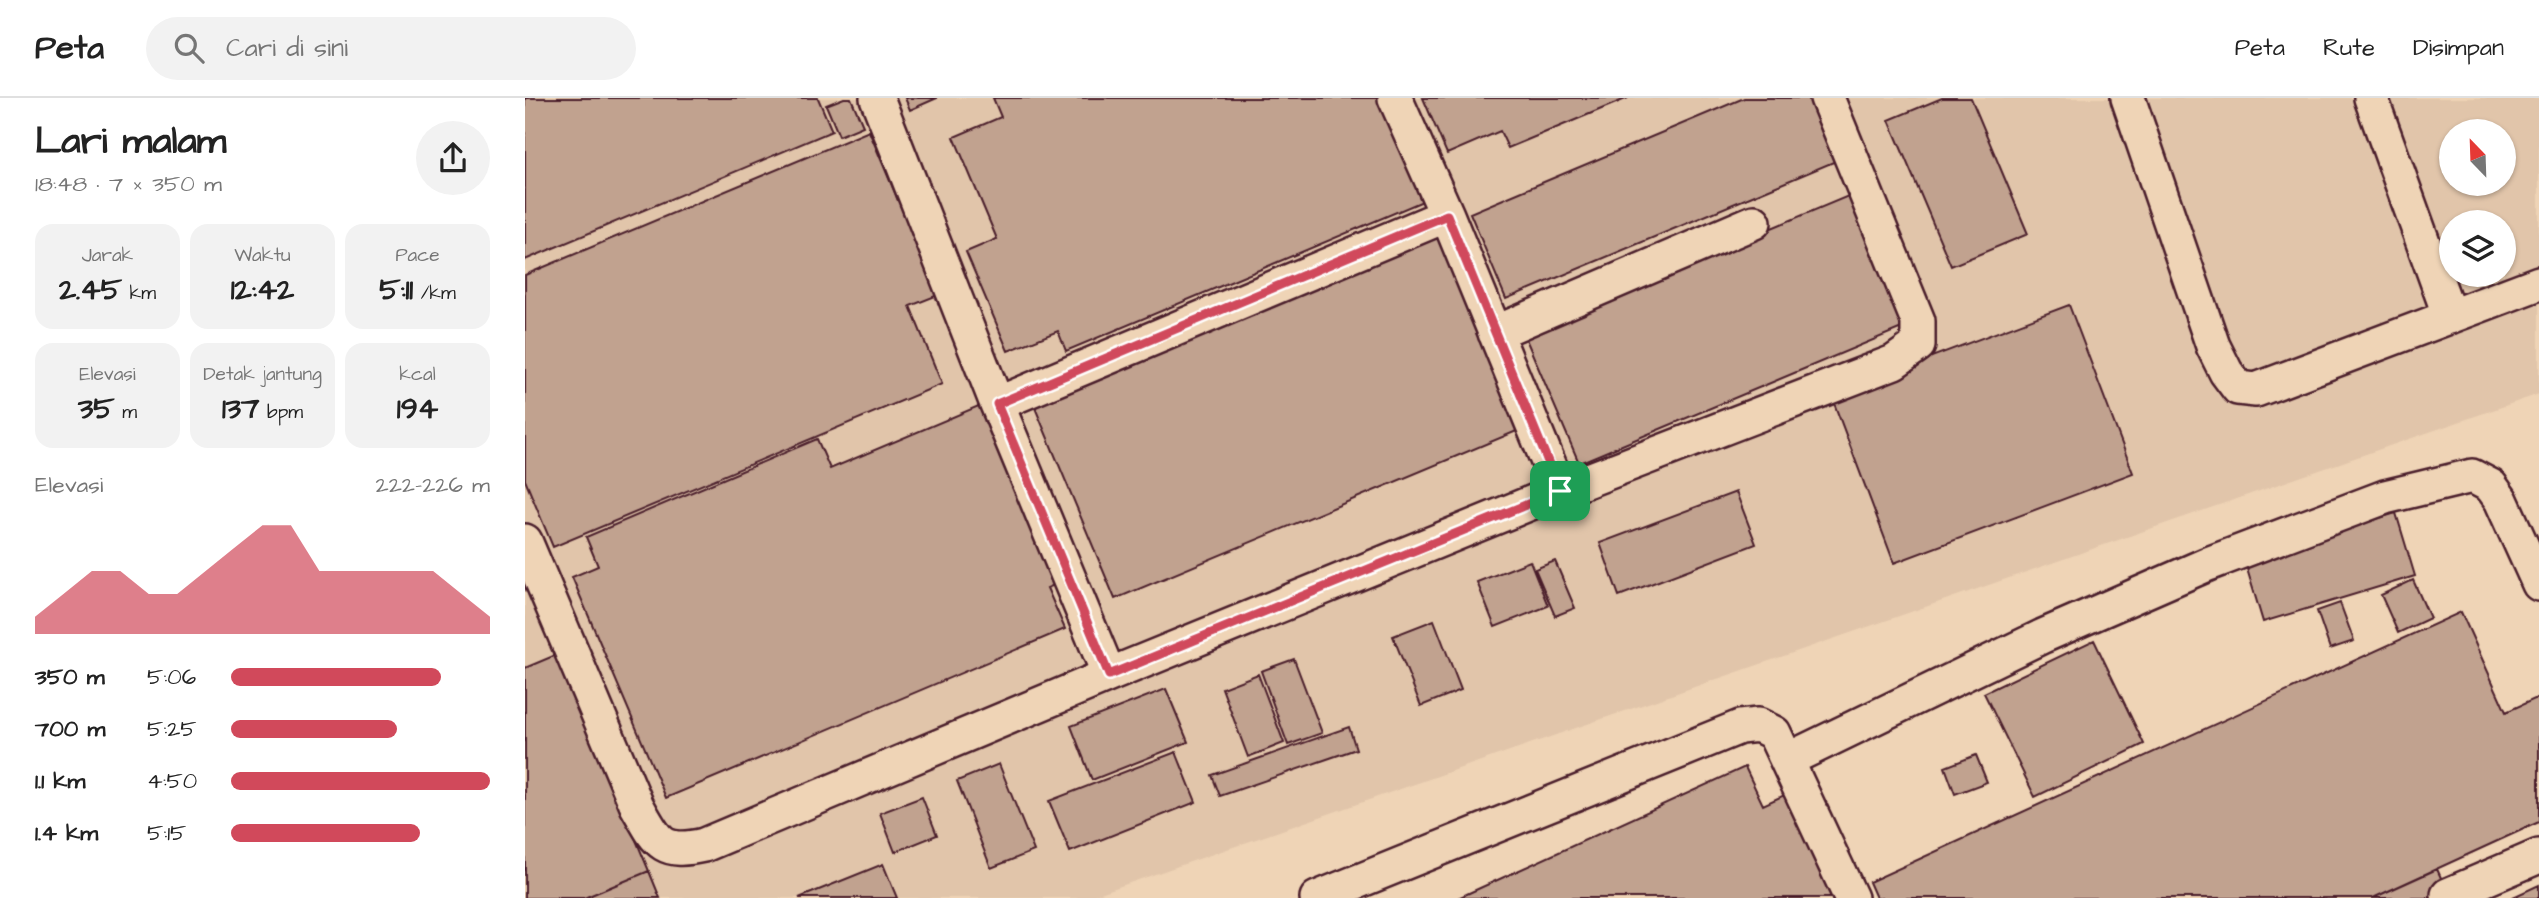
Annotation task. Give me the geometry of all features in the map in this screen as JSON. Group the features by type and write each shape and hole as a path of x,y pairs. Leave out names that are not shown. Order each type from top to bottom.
{"lane":[{"path":"877,98 997,404 1109,675"},
{"path":"1395,98 1447,215 1560,491"},
{"path":"525,541 637,806 664,846 683,850 704,845 1109,675 1560,491 1894,362 1918,345 1918,321 1827,98"},
{"path":"2128,98 2213,346 2226,372 2238,388 2256,390 2539,283"},
{"path":"2371,98 2450,317"},
{"path":"997,404 1447,215"},
{"path":"1495,333 1754,222"},
{"path":"1787,760 2043,636 2208,564 2385,497 2472,476 2491,486 2501,499 2539,584"},
{"path":"1317,898 1740,727 1758,725 1774,733 1851,898"},
{"path":"2448,895 2539,856"}],"shaded area":[{"path":"525,98 2539,98 2539,394 1086,898 525,898"}],"building":[{"path":"525,98 818,98 832,131 525,260"},
{"path":"851,98 863,126 839,136 826,105"},
{"path":"905,98 937,98 910,110"},
{"path":"993,98 1388,98 1430,198 1066,351 1058,331 1008,351 966,252 997,239 954,137 1001,117"},
{"path":"1423,98 1628,98 1508,148 1500,131 1447,154"},
{"path":"1744,98 1810,98 1836,161 1506,299 1470,213"},
{"path":"1942,98 1971,98 2028,234 1951,266 1889,120"},
{"path":"869,131 938,295 910,306 942,384 553,547 525,480 525,275"},
{"path":"1853,194 1909,325 1579,463 1523,332"},
{"path":"1439,226 1524,428 1115,599 1031,398"},
{"path":"2069,305 2133,473 1894,563 1831,395"},
{"path":"988,402 1064,581 1047,588 1065,629 666,798 572,577 598,566 586,537 817,439 830,469"},
{"path":"1736,492 1756,544 1619,596 1600,543"},
{"path":"2396,513 2415,576 2263,622 2244,559"},
{"path":"1530,561 1548,606 1495,627 1477,582"},
{"path":"1555,561 1575,608 1555,616 1535,569"},
{"path":"2413,580 2430,618 2398,633 2381,595"},
{"path":"2340,603 2354,641 2330,649 2317,611"},
{"path":"2461,612 2506,712 2539,697 2539,822 2373,898 1876,898 1869,882"},
{"path":"1434,620 1461,690 1421,706 1393,636"},
{"path":"2094,640 2144,744 2035,797 1984,693"},
{"path":"558,654 649,871 584,898 525,898 525,668"},
{"path":"1294,659 1322,733 1288,745 1261,671"},
{"path":"1258,674 1284,743 1248,757 1222,688"},
{"path":"1166,689 1188,742 1092,780 1071,726"},
{"path":"1349,727 1356,749 1220,796 1212,775"},
{"path":"1176,752 1196,802 1070,852 1049,801"},
{"path":"1976,755 1987,782 1955,794 1945,767"},
{"path":"999,764 1034,851 991,868 957,781"},
{"path":"1745,767 1763,805 1793,791 1842,898 1458,898"},
{"path":"922,797 937,835 895,852 880,813"},
{"path":"883,864 897,898 799,898"},
{"path":"2437,869 2450,898 2373,898"},
{"path":"649,871 660,898 584,898"},
{"path":"2539,885 2539,898 2511,898"}],"route":[{"path":"1447,215 1560,491 1109,675 997,404 1447,215"}]}
